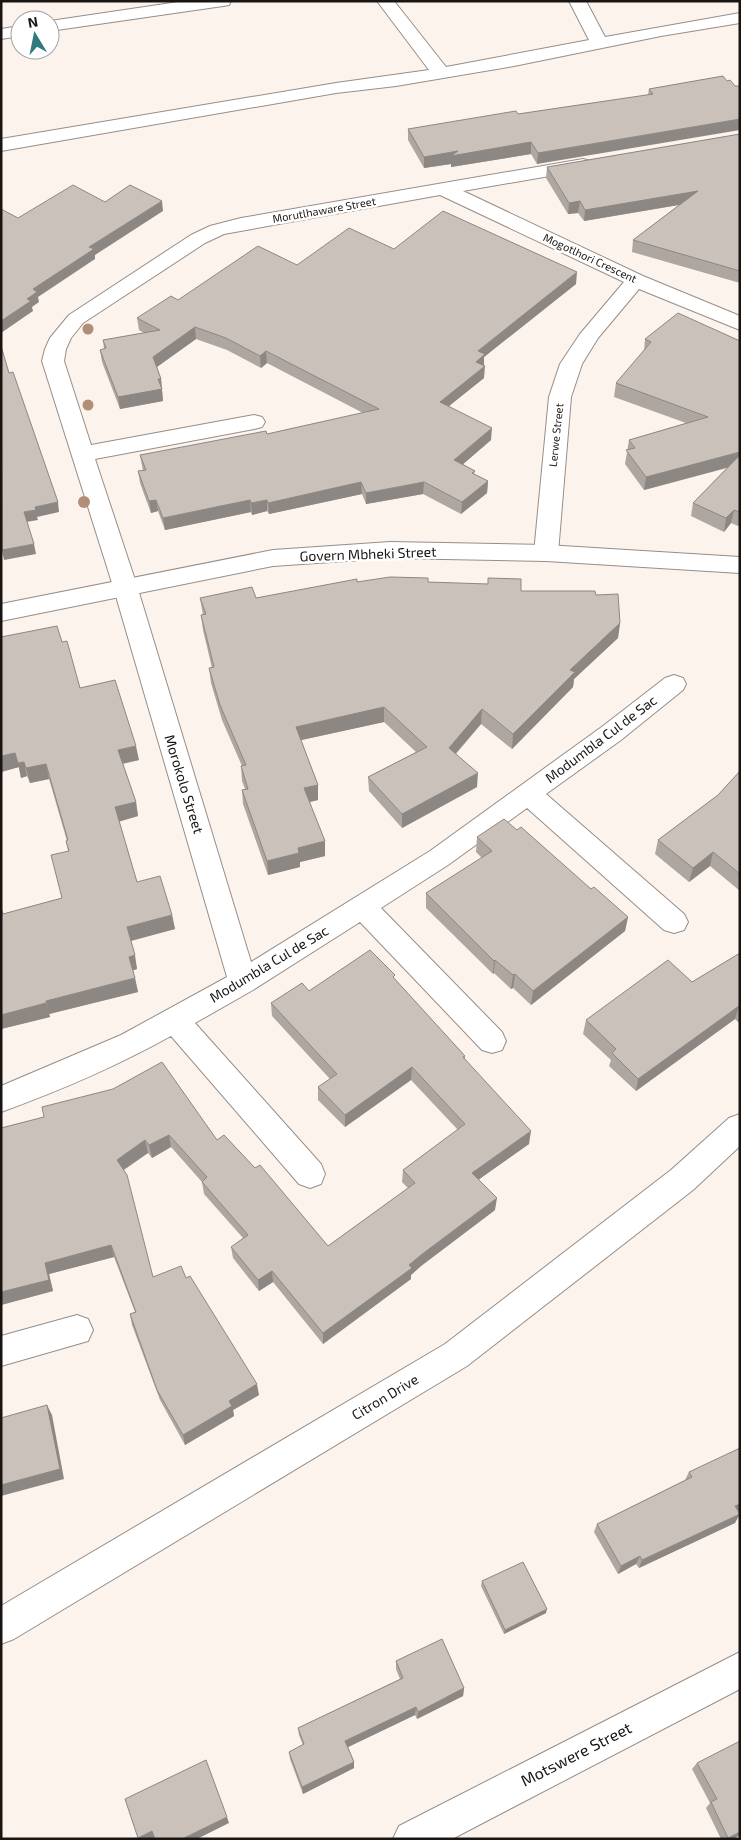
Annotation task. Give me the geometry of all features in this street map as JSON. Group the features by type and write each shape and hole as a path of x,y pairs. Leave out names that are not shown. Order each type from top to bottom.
{"street":[{"path":"60,25 223,1"},
{"path":"385,1 441,73"},
{"path":"577,1 600,44"},
{"path":"1,145 336,88 514,61 740,18"},
{"name":"Morutlhaware Street","path":"125,586 53,361 54,350 62,335 76,319 198,239 216,230 241,224 606,161"},
{"name":"Mogotlhori Crescent","path":"442,189 636,280 740,324"},
{"name":"Lerwe Street","path":"546,553 560,397 571,364 590,334 636,280"},
{"path":"82,454 254,422"},
{"name":"Govern Mbheki Street","path":"1,612 272,558 390,550 546,553 740,565"},
{"name":"Morokolo Street","path":"125,586 243,982"},
{"name":"Modumbla Cul de Sac","path":"1,1099 48,1081 131,1044 243,982 439,858 612,733 674,684"},
{"path":"528,794 674,922"},
{"path":"362,906 492,1041"},
{"path":"174,1019 310,1174"},
{"name":"Citron Drive","path":"1,1626 456,1355 682,1180 740,1127"},
{"path":"1,1352 77,1330"},
{"name":"Motswere Street","path":"412,1839 740,1670"}],"building":[{"path":"723,76 735,86 740,86 740,119 538,153 531,142 451,156 458,151 424,157 408,129 516,111 518,114 653,94 649,89"},
{"path":"740,134 740,271 633,240 698,191 585,210 580,201 569,203 547,167"},
{"path":"73,185 105,202 130,185 162,201 89,247 94,249 33,289 37,292 27,299 31,301 1,321 1,209 18,218"},
{"path":"443,211 577,272 478,351 485,354 476,362 485,366 440,402 492,428 454,460 475,471 472,473 488,481 462,502 424,482 366,493 361,482 268,503 267,500 251,503 250,500 163,518 156,500 149,501 138,471 146,470 140,455 266,431 267,434 379,409 266,351 260,356 226,338 195,327 153,357 161,379 158,379 162,389 118,397 100,350 106,348 103,340 160,330 137,318 171,296 178,300 258,246 297,265 349,228 394,249"},
{"path":"678,313 740,341 740,452 646,477 626,450 635,448 629,440 708,417 616,383 651,342 645,339"},
{"path":"1,346 9,373 13,372 58,502 35,507 36,510 24,512 34,544 2,550"},
{"path":"740,455 740,512 734,510 726,518 693,503"},
{"path":"390,577 428,578 428,582 488,584 488,578 521,579 521,591 595,591 596,595 618,594 620,623 570,670 575,672 513,734 482,709 449,748 478,773 402,814 368,777 427,747 384,707 296,727 318,785 304,788 325,841 298,848 299,853 267,861 242,790 248,789 241,766 246,765 220,705 209,668 214,667 201,615 206,614 200,598 252,587 256,598 357,579 357,582"},
{"path":"57,626 62,642 67,641 80,688 115,680 136,746 118,750 136,802 115,807 137,882 160,876 172,915 127,927 135,955 129,957 135,978 46,1001 46,1003 1,1015 1,908 3,914 62,898 51,855 69,851 66,841 68,840 46,764 26,768 24,762 18,763 15,753 1,756 1,637"},
{"path":"740,771 740,874 713,852 693,868 658,840 718,795"},
{"path":"504,819 517,830 521,827 591,889 594,887 628,917 533,991 515,974 513,975 494,961 426,893 492,851 477,837"},
{"path":"370,950 395,975 393,977 531,1131 472,1173 497,1198 421,1255 409,1265 412,1268 323,1333 272,1271 258,1280 231,1247 248,1235 202,1182 207,1177 169,1135 149,1145 145,1140 117,1160 127,1175 153,1277 181,1266 186,1278 190,1276 257,1384 229,1401 232,1406 183,1435 157,1390 130,1314 136,1312 111,1245 45,1263 49,1280 1,1292 1,1128 44,1117 42,1107 113,1089 162,1062 217,1140 224,1135 255,1168 260,1165 328,1246 415,1183 403,1170 465,1124 412,1067 345,1115 318,1087 337,1074 271,1003 302,983 309,991"},
{"path":"740,953 740,1006 638,1079 612,1053 616,1049 586,1020 668,960 692,982"},
{"path":"47,1405 60,1469 1,1485 1,1418"},
{"path":"740,1448 740,1504 735,1506 740,1514 642,1560 640,1556 621,1566 597,1524 692,1477 689,1472"},
{"path":"523,1562 547,1609 505,1630 482,1581"},
{"path":"442,1639 464,1688 418,1712 416,1707 345,1741 354,1762 302,1787 289,1752 304,1744 298,1728 403,1678 396,1661"},
{"path":"740,1741 740,1832 728,1838 711,1802 717,1799 697,1763"},
{"path":"206,1760 227,1817 182,1839 155,1839 152,1831 138,1838 125,1799"}]}
